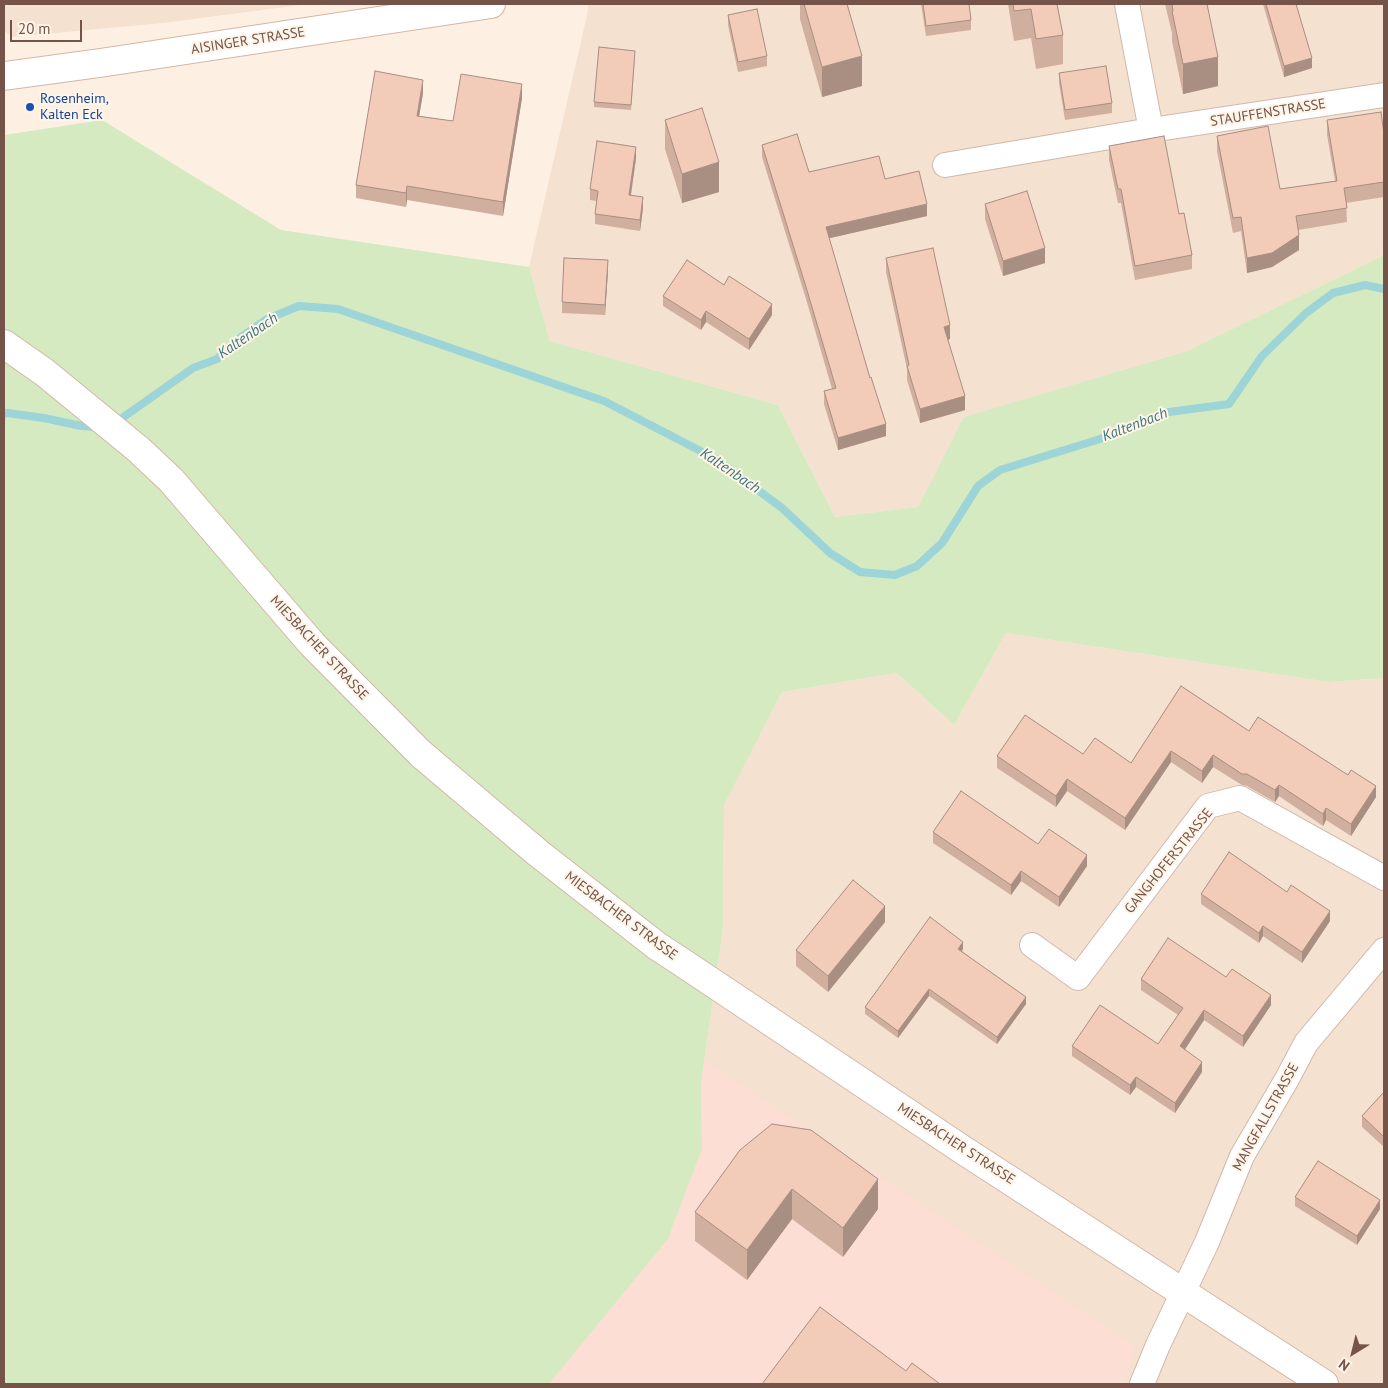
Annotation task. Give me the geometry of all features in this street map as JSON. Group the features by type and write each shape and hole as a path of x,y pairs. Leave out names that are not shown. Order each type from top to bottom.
{"main road":[{"name":"AISINGER STRASSE","path":"4,76 110,62 491,4"},
{"name":"MIESBACHER STRASSE","path":"4,344 44,372 138,448 171,480 312,644 421,754 538,853 657,946 963,1150 1324,1384"}],"street":[{"path":"1127,4 1151,130"},
{"name":"STAUFFENSTRASSE","path":"944,165 1151,130 1384,95"},
{"name":"GANGHOFERSTRASSE","path":"1032,945 1078,978 1208,806 1240,798 1384,878"},
{"name":"MANGFALLSTRASSE","path":"1142,1384 1182,1292 1207,1242 1242,1156 1288,1079 1306,1042 1384,950"}],"shaded area":[{"path":"4,4 308,4 163,23 12,37 4,30"},
{"path":"588,4 1384,4 1384,255 1187,351 965,417 918,507 835,517 778,405 550,341 529,267 588,11"},
{"path":"1006,633 1329,682 1384,678 1384,1384 549,1384 668,1239 702,1149 701,1083 723,928 724,805 782,692 897,673 954,725"},
{"path":"704,1060 1136,1347 1123,1384 549,1384 668,1239 702,1149 701,1083"}],"green space":[{"path":"102,120 281,230 529,267 550,341 778,405 835,517 918,507 964,417 1187,351 1384,255 1384,678 1329,682 1006,633 954,725 897,673 782,692 724,805 723,928 701,1083 702,1149 668,1239 549,1384 4,1384 4,135"}],"building":[{"path":"804,4 847,4 862,56 822,67"},
{"path":"923,4 969,4 971,20 926,26"},
{"path":"1013,4 1057,4 1063,35 1036,39 1031,9 1014,11"},
{"path":"1172,4 1207,4 1218,57 1183,64"},
{"path":"1266,4 1296,4 1312,58 1284,66"},
{"path":"757,9 767,56 738,62 728,15"},
{"path":"599,47 635,51 631,105 594,102"},
{"path":"1106,66 1112,103 1065,110 1059,73"},
{"path":"375,71 423,80 417,116 453,121 461,74 522,84 503,202 407,186 406,193 356,185"},
{"path":"702,108 719,162 682,174 665,120"},
{"path":"1381,112 1384,134 1384,182 1344,188 1347,208 1296,216 1299,235 1272,253 1247,258 1241,217 1233,218 1217,136 1268,126 1280,189 1337,181 1327,120"},
{"path":"797,134 809,172 879,156 885,179 919,171 927,204 826,227 870,378 886,424 838,438 824,391 836,388 762,145"},
{"path":"1164,136 1179,214 1184,213 1192,255 1135,266 1121,189 1118,189 1109,146"},
{"path":"597,141 636,147 629,195 643,197 640,220 595,214 598,191 590,189"},
{"path":"1027,191 1045,248 1003,261 985,204"},
{"path":"933,248 950,325 944,327 965,396 920,409 907,366 909,365 886,258"},
{"path":"564,258 608,260 605,305 562,302"},
{"path":"687,260 724,285 729,276 772,304 749,339 706,311 701,320 663,296"},
{"path":"1181,686 1249,731 1258,717 1348,775 1351,770 1376,786 1351,824 1326,808 1323,814 1279,785 1275,790 1247,774 1242,774 1213,755 1202,771 1171,751 1125,818 1067,779 1056,796 997,756 1025,715 1083,754 1095,738 1131,763"},
{"path":"961,791 1038,844 1049,829 1087,855 1059,897 1021,871 1011,885 933,832"},
{"path":"1229,852 1287,892 1291,885 1330,911 1302,952 1263,926 1259,933 1201,894"},
{"path":"853,880 885,906 828,976 796,950"},
{"path":"930,917 963,942 958,949 1026,997 997,1037 929,989 898,1031 865,1007"},
{"path":"1168,938 1226,977 1232,969 1271,995 1243,1036 1204,1010 1180,1046 1202,1062 1175,1103 1136,1077 1130,1085 1072,1046 1100,1005 1158,1044 1183,1008 1141,979"},
{"path":"1384,1092 1384,1137 1362,1116"},
{"path":"772,1124 811,1130 878,1179 843,1228 792,1189 747,1250 695,1212 740,1150"},
{"path":"1318,1161 1380,1200 1357,1236 1295,1197"},
{"path":"820,1307 906,1371 912,1363 940,1384 762,1384"}],"waterway":[{"name":"Kaltenbach","path":"115,423 193,368 217,359 241,337 267,319 299,306 338,309 604,401 716,459 782,508 830,553 860,572 895,575 917,566 942,543 978,486 1000,470 1100,439 1169,412 1229,404 1262,356 1306,313 1333,293 1365,285 1384,289"},
{"name":"Kaltenbach","path":"4,414 44,418 81,426 97,427"}],"place":[{"name":"Rosenheim, Kalten Eck","path":"30,107"}]}
